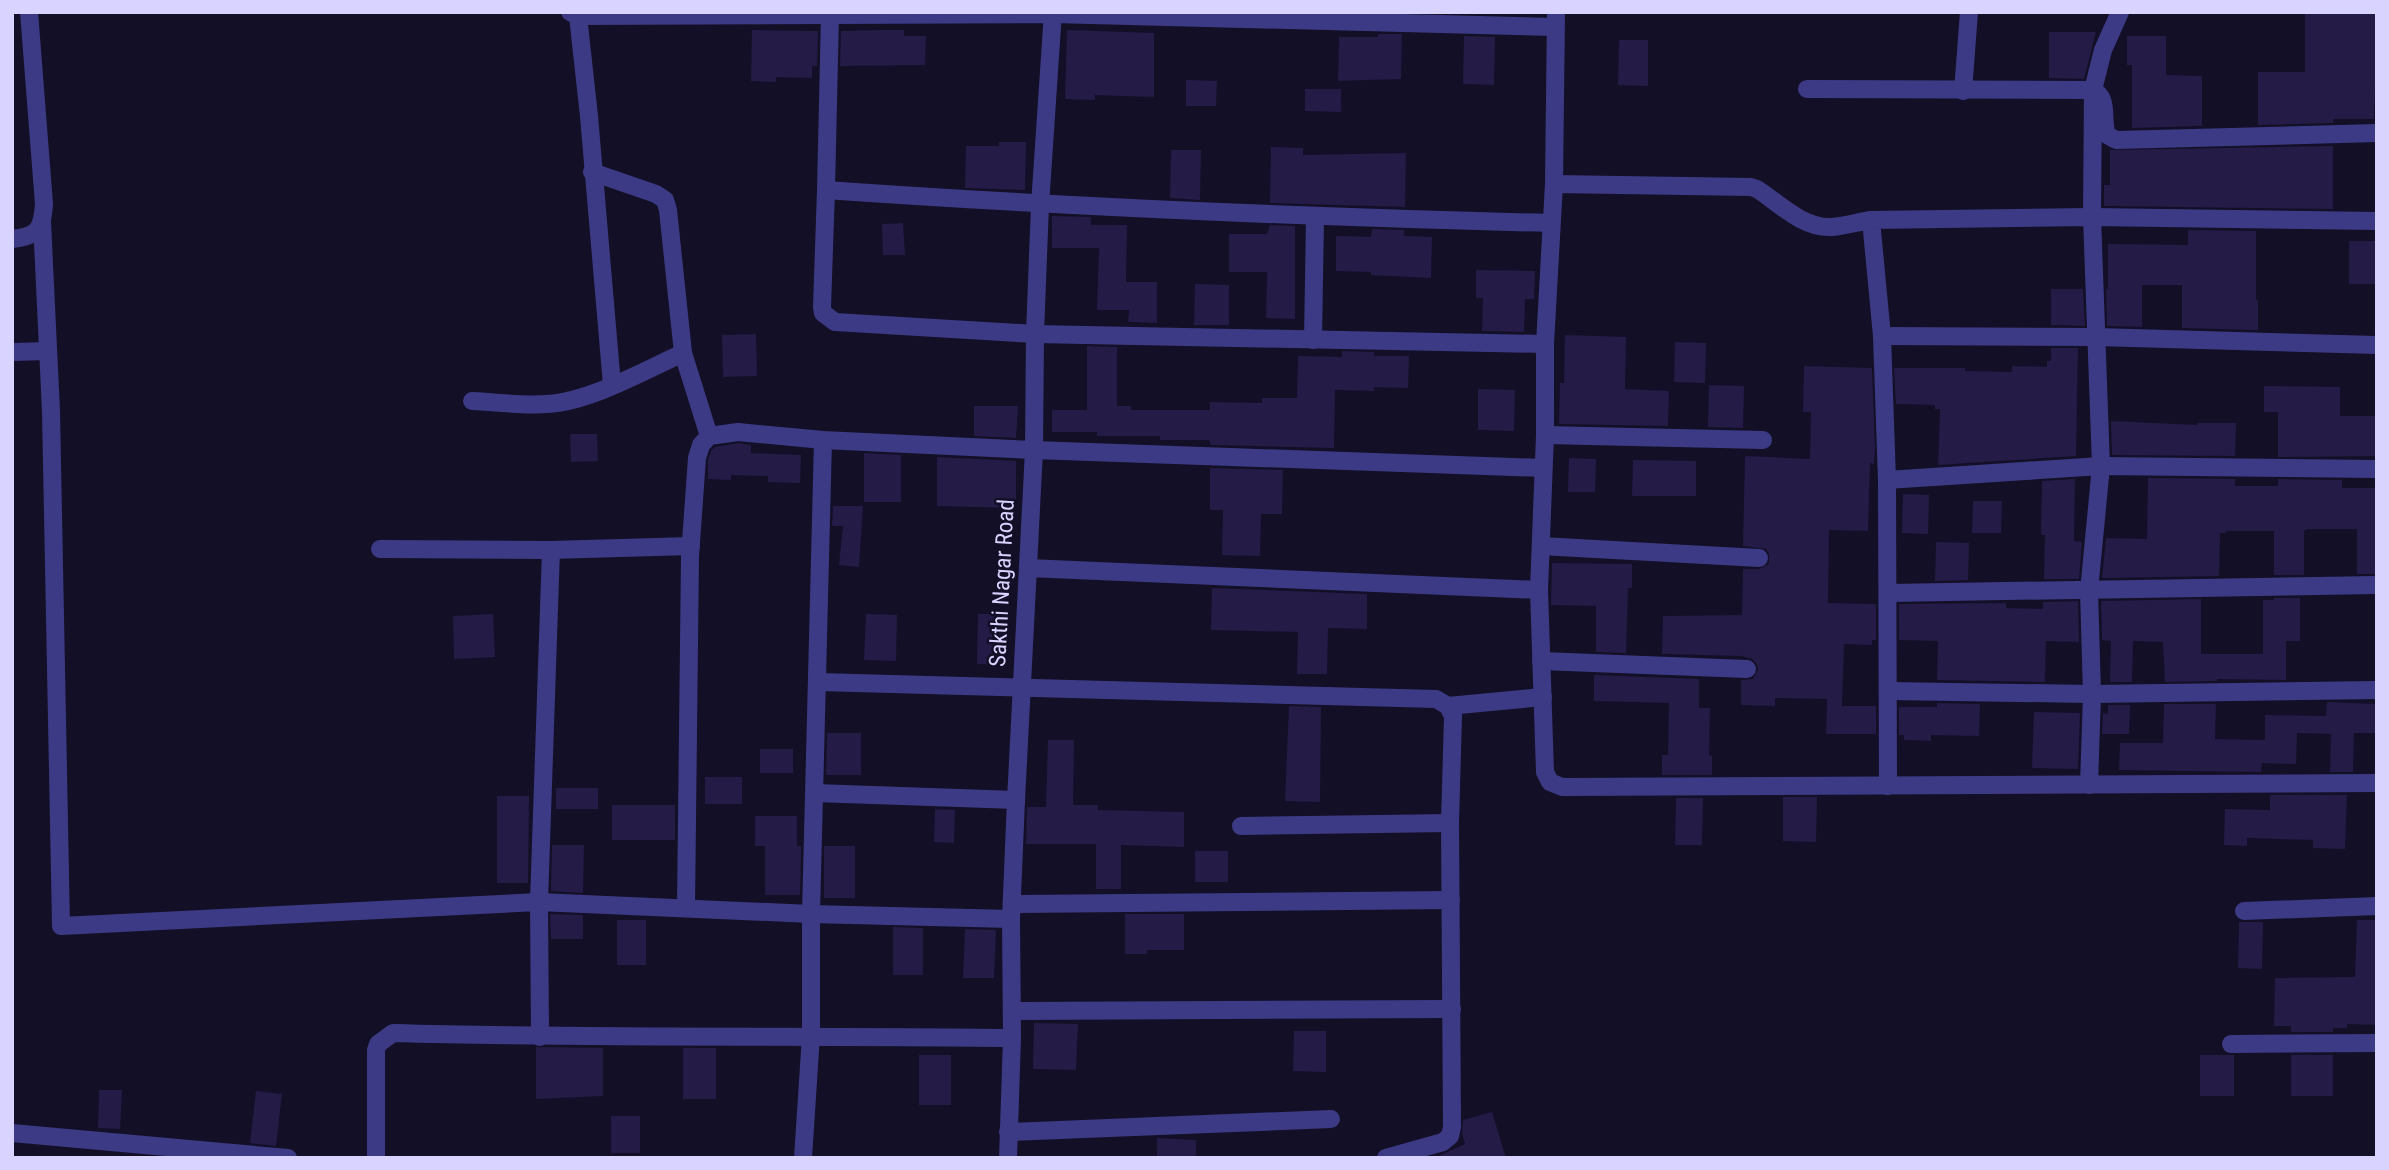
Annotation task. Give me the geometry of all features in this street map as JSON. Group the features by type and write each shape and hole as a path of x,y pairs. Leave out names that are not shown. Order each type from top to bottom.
{"street":[{"path":"29,12 44,204 42,222 48,351 61,926 539,902 811,914 1451,900"},
{"path":"1964,90 1969,12"},
{"path":"2089,785 2092,694 2089,590 2101,466 2092,217 2093,90 2103,50 2120,12"},
{"path":"830,13 822,307 824,313 835,321 1035,334 1545,344"},
{"path":"612,385 589,116 574,14 1053,13 1556,20 1555,184 1550,223 1545,344 1545,435 1539,590 1545,772 1550,782 1562,787 2377,783"},
{"name":"Sakthi Nagar Road","path":"1008,1158 1016,800 1034,450 1040,205 1053,13"},
{"path":"1807,89 2093,90 2104,100 2104,127 2107,135 2116,139 2377,133"},
{"path":"592,172 656,194 665,200 683,353 709,436"},
{"path":"1555,184 1758,188 1794,215 1814,225 1830,227 1871,220 2092,217 2377,221"},
{"path":"826,190 1040,205 1315,218 1550,223"},
{"path":"1313,340 1315,218"},
{"path":"1871,220 1882,336 1887,480 1888,786"},
{"path":"12,239 26,237 38,231 42,222"},
{"path":"1882,336 2097,337 2377,345"},
{"path":"12,352 48,351"},
{"path":"472,401 547,405 569,401 683,353"},
{"path":"686,907 691,545 697,457 701,445 709,436 738,432 824,440 1034,450 1543,468"},
{"path":"1545,435 1763,440"},
{"path":"803,1158 811,1035 811,914 824,440"},
{"path":"1887,480 2101,466 2377,469"},
{"path":"380,548 551,550 691,545"},
{"path":"1541,546 1759,558"},
{"path":"540,1037 539,902 551,550"},
{"path":"1028,568 1539,590"},
{"path":"1889,593 2377,584"},
{"path":"1541,661 1747,669"},
{"path":"818,681 1436,699 1448,706 1453,716 1450,823 1452,1126 1450,1136 1443,1142 1386,1158"},
{"path":"1888,691 2092,694 2377,690"},
{"path":"1448,706 1543,697"},
{"path":"815,793 1016,800"},
{"path":"1241,825 1450,823"},
{"path":"2244,911 2377,906"},
{"path":"1012,1011 1452,1009"},
{"path":"376,1158 376,1050 378,1044 393,1033 540,1037 811,1035 1012,1038"},
{"path":"2231,1044 2377,1043"},
{"path":"1008,1132 1331,1119"},
{"path":"12,1133 288,1158"}],"building":[{"path":"2305,12 2377,12 2374,119 2333,119 2333,123 2258,125 2258,72 2305,72"},
{"path":"752,30 818,31 817,66 812,66 812,78 776,77 776,82 751,81"},
{"path":"904,30 904,36 926,36 925,65 840,66 841,31"},
{"path":"1067,30 1154,33 1154,97 1095,95 1095,100 1065,99"},
{"path":"2049,32 2096,32 2084,79 2049,78"},
{"path":"1378,34 1402,34 1401,79 1338,81 1339,37 1378,37"},
{"path":"1464,36 1495,37 1494,85 1463,84"},
{"path":"2127,36 2166,36 2166,75 2202,76 2202,126 2132,128 2132,65 2127,65"},
{"path":"1619,40 1648,40 1648,86 1618,85"},
{"path":"1186,80 1217,81 1216,106 1186,106"},
{"path":"1305,89 1341,89 1341,112 1305,111"},
{"path":"999,142 1026,142 1025,190 965,188 966,146 999,146"},
{"path":"2333,146 2333,209 2104,206 2104,185 2110,185 2110,150"},
{"path":"1271,147 1303,148 1303,155 1406,153 1405,207 1270,203"},
{"path":"1171,150 1201,150 1200,200 1170,198"},
{"path":"1052,216 1091,217 1091,225 1127,225 1126,282 1157,282 1157,323 1128,322 1129,310 1097,310 1099,248 1052,248"},
{"path":"903,223 905,255 883,255 882,224"},
{"path":"1270,225 1295,226 1295,319 1266,318 1267,272 1229,272 1229,234 1267,234"},
{"path":"1372,229 1404,230 1404,236 1432,237 1431,278 1336,271 1336,236 1371,237"},
{"path":"2188,230 2256,231 2258,330 2182,328 2182,285 2142,285 2142,327 2107,326 2108,244 2188,245"},
{"path":"2349,241 2377,241 2377,284 2349,284"},
{"path":"1476,270 1535,271 1534,299 1525,299 1524,332 1482,331 1483,298 1476,298"},
{"path":"1195,284 1229,285 1229,325 1194,325"},
{"path":"2051,289 2083,289 2085,326 2051,325"},
{"path":"756,334 757,376 723,377 722,335"},
{"path":"1565,335 1626,337 1625,389 1669,391 1668,426 1559,424 1560,383 1564,383"},
{"path":"1675,342 1706,343 1705,383 1674,382"},
{"path":"1087,346 1117,347 1117,406 1131,406 1131,410 1210,410 1210,402 1262,403 1262,398 1297,398 1298,356 1342,357 1342,351 1374,352 1374,356 1409,356 1408,388 1335,390 1334,448 1211,445 1209,440 1160,440 1160,436 1097,436 1097,432 1052,432 1052,410 1087,410"},
{"path":"2051,348 2078,348 2076,456 1938,465 1940,409 1935,409 1935,405 1896,404 1894,368 1965,368 1965,371 2012,372 2012,366 2047,367 2047,361 2051,361"},
{"path":"1804,366 1872,368 1875,448 1874,464 1870,463 1868,531 1829,530 1828,603 1876,604 1876,640 1872,640 1872,645 1844,644 1842,706 1876,706 1876,734 1826,734 1827,699 1775,698 1775,706 1741,705 1741,680 1753,679 1758,670 1752,659 1742,656 1662,654 1663,616 1742,615 1743,569 1759,569 1769,564 1766,549 1743,546 1745,456 1810,459 1811,412 1803,412"},
{"path":"1709,385 1744,386 1743,428 1708,427"},
{"path":"2264,386 2340,387 2340,416 2377,416 2377,456 2278,457 2278,412 2264,412"},
{"path":"1478,389 1515,390 1514,431 1478,430"},
{"path":"974,406 1018,406 1016,438 974,436"},
{"path":"2111,421 2197,425 2236,423 2235,456 2112,455"},
{"path":"570,434 597,434 598,461 571,462"},
{"path":"738,443 751,445 751,453 801,455 800,483 768,482 768,476 731,475 731,480 708,479 711,451 715,447"},
{"path":"864,453 901,455 901,502 864,502"},
{"path":"937,457 1016,461 1016,508 937,506"},
{"path":"1569,458 1596,459 1595,492 1568,492"},
{"path":"1633,460 1696,461 1696,496 1632,496"},
{"path":"1210,468 1283,470 1282,514 1261,514 1260,556 1222,555 1223,510 1210,510"},
{"path":"2148,478 2235,479 2235,486 2278,486 2278,479 2342,480 2342,488 2377,488 2377,574 2357,574 2357,529 2307,529 2304,531 2304,575 2274,575 2274,531 2226,531 2220,533 2219,576 2102,578 2106,538 2147,539"},
{"path":"2075,479 2074,541 2082,542 2079,579 2044,579 2045,535 2041,535 2042,481"},
{"path":"1903,494 1929,495 1928,534 1902,533"},
{"path":"1973,501 2002,501 2001,533 1972,533"},
{"path":"833,506 863,506 859,567 839,565 843,526 832,526"},
{"path":"1936,542 1969,543 1968,580 1935,581"},
{"path":"1552,563 1632,564 1632,588 1628,588 1626,653 1596,652 1596,606 1551,605"},
{"path":"1212,588 1367,594 1367,629 1328,628 1327,674 1297,674 1298,632 1211,630"},
{"path":"2300,598 2300,641 2286,641 2286,680 2217,679 2165,682 2163,642 2133,641 2132,682 2110,682 2111,641 2102,640 2101,601 2201,599 2201,654 2263,654 2263,600"},
{"path":"2078,601 2079,642 2046,641 2045,682 1937,680 1938,641 1899,640 1899,604 2006,603 2006,608 2043,609 2043,602"},
{"path":"493,614 495,657 454,659 453,616"},
{"path":"866,614 897,615 896,661 864,660"},
{"path":"978,614 1006,614 1005,665 977,664"},
{"path":"1594,675 1699,679 1699,708 1710,708 1709,755 1712,756 1712,775 1662,775 1662,755 1668,755 1669,703 1594,701"},
{"path":"2327,702 2377,704 2377,733 2354,733 2353,772 2330,772 2331,734 2297,733 2296,764 2262,763 2261,772 2119,770 2120,743 2163,743 2164,704 2216,704 2215,739 2265,740 2265,715 2326,716"},
{"path":"1937,703 1980,704 1979,736 1931,735 1931,741 1904,740 1904,735 1899,735 1899,707 1937,707"},
{"path":"2108,705 2130,705 2129,734 2102,734 2103,713 2108,714"},
{"path":"1289,706 1321,707 1320,802 1285,801"},
{"path":"2034,712 2080,713 2078,769 2032,768"},
{"path":"827,733 861,733 861,775 826,775"},
{"path":"1048,740 1074,740 1073,805 1098,805 1098,810 1184,812 1184,847 1121,845 1121,889 1096,889 1096,844 1026,844 1027,807 1046,807"},
{"path":"760,749 793,749 793,773 760,773"},
{"path":"705,777 742,777 742,804 705,804"},
{"path":"556,788 598,788 598,809 556,809"},
{"path":"2270,795 2347,795 2345,849 2313,848 2313,840 2247,838 2247,846 2224,845 2225,809 2270,810"},
{"path":"497,796 529,796 528,883 497,883"},
{"path":"1783,797 1817,797 1816,842 1783,841"},
{"path":"1676,798 1703,798 1702,845 1675,845"},
{"path":"612,805 675,805 675,840 612,840"},
{"path":"935,809 955,810 954,843 934,842"},
{"path":"755,816 797,816 797,846 801,846 800,895 765,895 765,846 755,846"},
{"path":"552,845 584,845 583,893 551,891"},
{"path":"824,846 855,846 855,898 824,898"},
{"path":"1195,851 1228,851 1228,882 1195,882"},
{"path":"550,914 583,915 583,939 551,939"},
{"path":"1125,914 1184,914 1184,950 1147,950 1147,954 1125,954"},
{"path":"617,920 646,920 646,965 617,965"},
{"path":"2357,920 2377,920 2377,1025 2347,1024 2347,1028 2333,1028 2333,1032 2291,1032 2291,1026 2274,1026 2275,978 2355,977"},
{"path":"2239,922 2263,922 2262,969 2238,968"},
{"path":"893,927 923,928 923,975 893,975"},
{"path":"965,929 996,930 994,978 963,978"},
{"path":"1034,1023 1078,1024 1076,1070 1033,1069"},
{"path":"1294,1031 1326,1031 1326,1072 1293,1071"},
{"path":"536,1047 603,1048 603,1096 536,1099"},
{"path":"683,1048 716,1048 716,1099 683,1099"},
{"path":"919,1055 951,1055 951,1105 919,1105"},
{"path":"2200,1055 2234,1055 2234,1096 2200,1096"},
{"path":"2291,1055 2333,1055 2333,1096 2291,1096"},
{"path":"99,1090 122,1090 120,1129 98,1128"},
{"path":"256,1091 282,1094 276,1146 250,1143"},
{"path":"1492,1112 1506,1158 1434,1158 1465,1144 1463,1120"},
{"path":"611,1116 640,1116 640,1153 611,1153"},
{"path":"1157,1138 1196,1140 1196,1158 1157,1158"}]}
